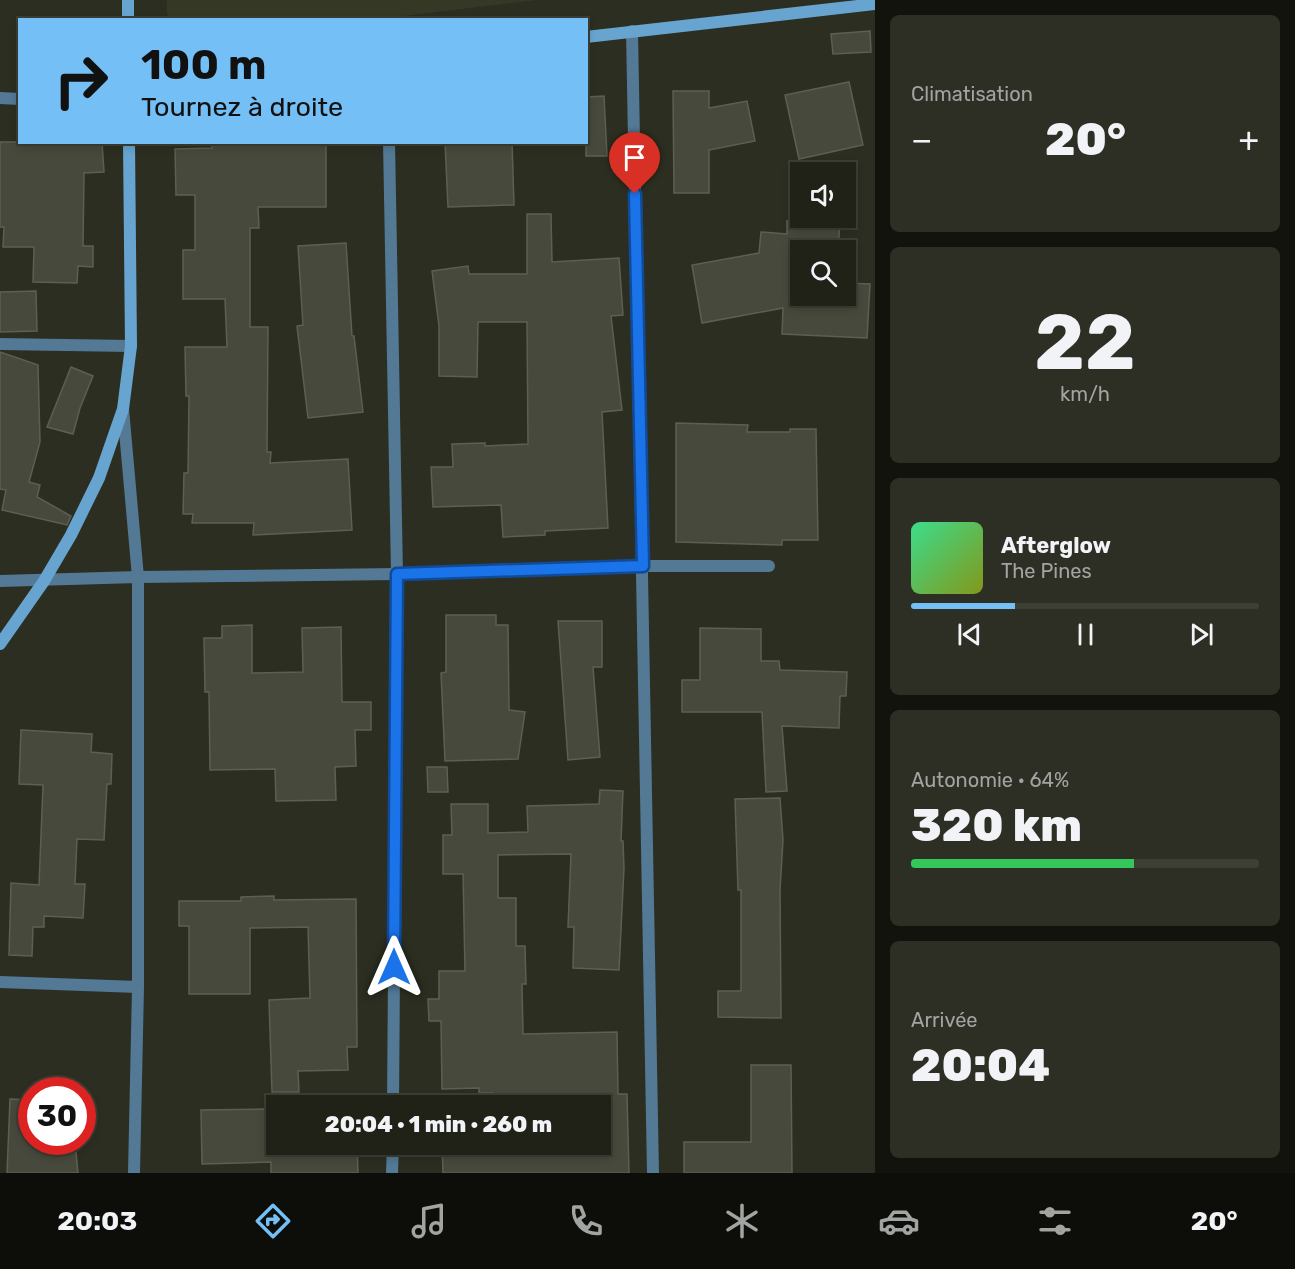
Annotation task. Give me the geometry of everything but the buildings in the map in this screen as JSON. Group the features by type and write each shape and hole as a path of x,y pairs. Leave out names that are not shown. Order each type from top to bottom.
{"street":[{"path":"128,0 128,18"},
{"path":"588,37 875,4"},
{"path":"632,32 653,1173"},
{"path":"0,98 18,99"},
{"path":"0,644 44,581 71,536 99,478 123,409 131,346 129,144"},
{"path":"389,144 397,574 393,1095"},
{"path":"0,344 131,346"},
{"path":"123,409 138,577 138,987 134,1173"},
{"path":"0,580 397,574 643,566 769,566"},
{"path":"0,982 138,987"},
{"path":"392,1173 393,1155"}],"shaded area":[{"path":"167,0 538,0 387,18 170,18 167,14"}],"route":[{"path":"394,967 397,574 643,566 635,194"}]}
